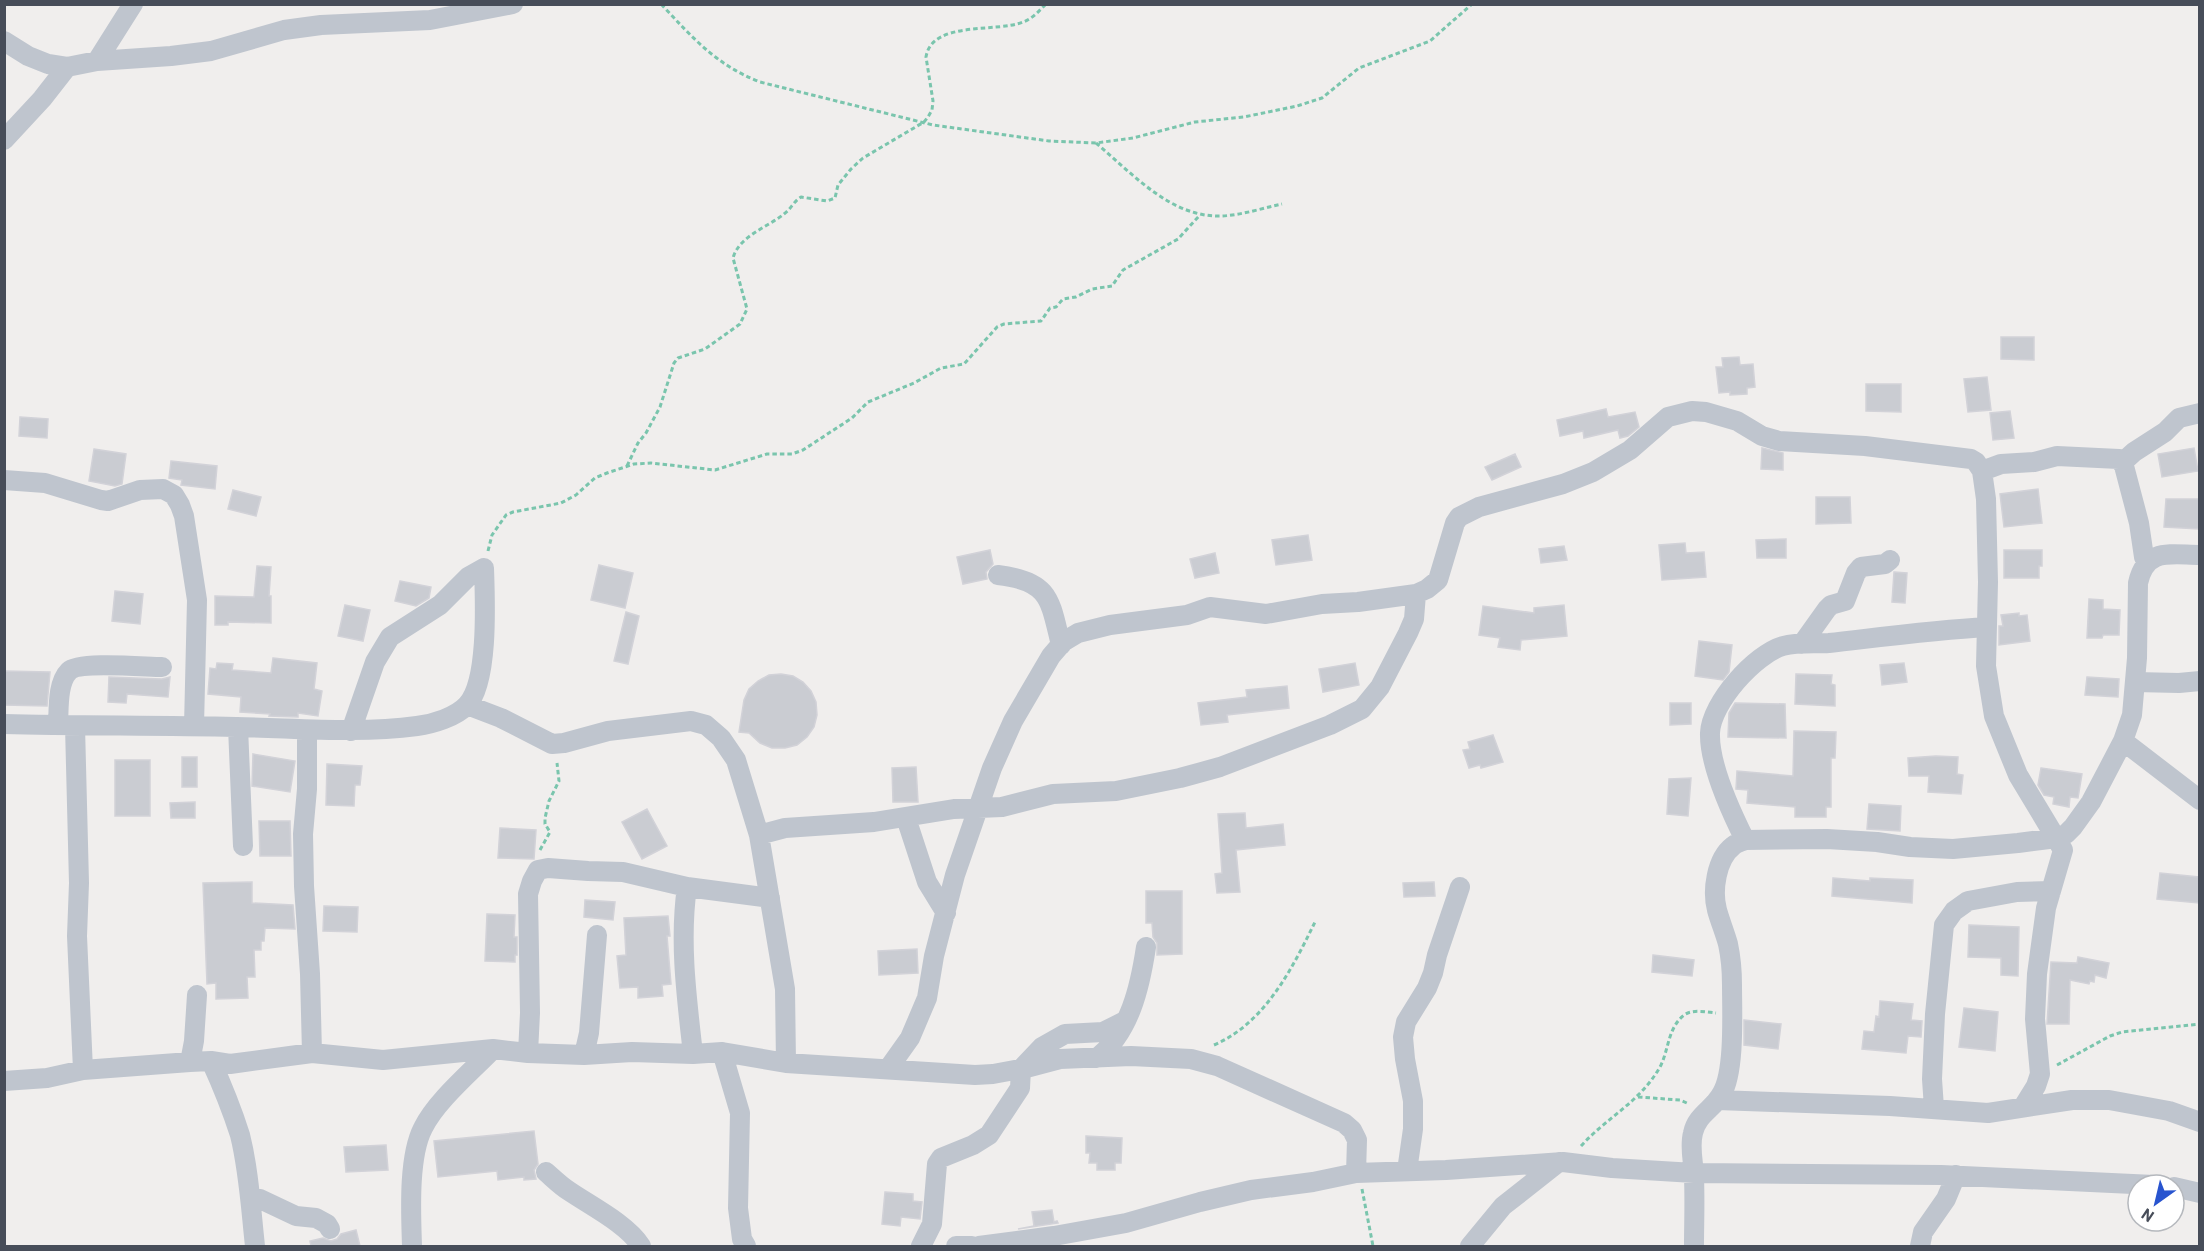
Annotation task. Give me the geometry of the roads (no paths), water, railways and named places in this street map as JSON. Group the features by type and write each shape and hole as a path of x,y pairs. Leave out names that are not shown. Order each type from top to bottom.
{"street":[{"path":"97,61 133,4"},
{"path":"4,40 28,56 48,64 67,67 97,61 171,57 211,51 284,30 321,25 430,20 513,4"},
{"path":"4,140 42,99 67,67"},
{"path":"888,1069 905,1045 920,1016 930,984 934,957 955,875 1003,740 1051,656 1061,645 1078,633 1110,625 1187,615 1210,607 1266,614 1322,604 1358,602 1416,594 1427,590 1438,580 1455,523 1459,517 1499,500 1563,484 1593,472 1630,450 1658,424 1677,413 1692,411 1712,413 1737,421 1762,436 1779,441 1865,446 1971,459 1980,466 1986,499 1986,666 1994,716 2018,775 2063,850 2045,917 2034,1011 2040,1074 2036,1086 2023,1107"},
{"path":"2122,462 2165,432 2179,418 2199,413"},
{"path":"1982,471 2001,464 2034,462 2057,456 2115,459 2122,462"},
{"path":"2122,462 2139,523 2147,563"},
{"path":"4,480 45,483 108,501 151,488 168,491 178,499 184,516 197,600 194,726"},
{"path":"1694,1246 1694,1173 1691,1151 1693,1134 1696,1123 1721,1095 1729,1077 1732,966 1717,909 1715,892 1716,876 1727,852 1745,840 1877,842 1910,847 1953,849 2018,843 2066,834 2091,802 2123,741 2132,715 2140,572 2154,557 2163,554 2199,555"},
{"path":"1802,644 1827,609 1831,605 1845,601 1856,573 1861,567 1885,564 1890,560"},
{"path":"4,724 238,727 307,731 334,728 351,731 419,726 456,714 472,698 479,678 485,641 484,568 468,577 440,605 390,637 375,662 351,731"},
{"path":"998,575 1016,577 1043,592 1053,610 1061,645"},
{"path":"759,835 785,828 874,822 979,807 1002,807 1053,794 1116,791 1200,773 1262,752 1349,717 1369,703 1380,687 1414,619 1416,594"},
{"path":"1745,840 1728,807 1710,734 1712,717 1733,684 1748,669 1782,646 1940,629 1987,627"},
{"path":"83,1070 77,936 79,883 62,686 65,676 74,667 88,665 162,667"},
{"path":"2135,682 2199,681"},
{"path":"467,705 501,718 552,744 608,731 691,721 706,725 721,738 736,760 759,835 785,989 786,1063"},
{"path":"238,727 243,846"},
{"path":"307,731 303,886 310,974 312,1053"},
{"path":"2123,741 2199,800"},
{"path":"906,818 927,882 945,913"},
{"path":"528,1053 530,1013 528,894 538,870 548,868 623,872 687,887 770,898"},
{"path":"687,887 684,942 693,1054"},
{"path":"1407,1171 1413,1129 1413,1101 1404,1048 1406,1022 1427,988 1460,887"},
{"path":"1934,1108 1932,1079 1935,1014 1944,925 1954,912 1968,901 2017,892 2051,891"},
{"path":"584,1055 589,1033 597,935"},
{"path":"1097,1058 1106,1051 1122,1031 1142,977 1146,947"},
{"path":"190,1062 197,995"},
{"path":"921,1246 932,1224 937,1164 941,1158 973,1145 989,1135 1020,1088 1021,1069 1042,1047 1065,1034 1103,1032 1125,1021"},
{"path":"4,1082 47,1078 83,1070 211,1061 230,1064 312,1053 383,1060 493,1048 528,1053 584,1055 632,1052 693,1054 722,1052 786,1063 975,1075 1021,1069 1059,1059 1175,1056 1217,1066 1344,1123 1352,1130 1357,1140 1356,1173"},
{"path":"412,1246 413,1178 422,1129 439,1105 493,1048"},
{"path":"722,1052 740,1113 738,1208 742,1239 746,1246"},
{"path":"211,1061 240,1137 255,1246"},
{"path":"1711,1106 1934,1108 1988,1113 2072,1100 2109,1100 2169,1111 2199,1122"},
{"path":"1470,1246 1503,1206 1564,1162"},
{"path":"980,1246 1115,1225 1251,1190 1313,1182 1356,1173 1564,1162 1612,1168 1694,1173 1956,1175 2126,1184"},
{"path":"546,1172 567,1190 595,1207 636,1239 641,1246"},
{"path":"1920,1246 1923,1232 1946,1199 1956,1175"},
{"path":"250,1197 260,1199 296,1216 315,1218 327,1224 330,1229"},
{"path":"956,1246 972,1246"}]}
